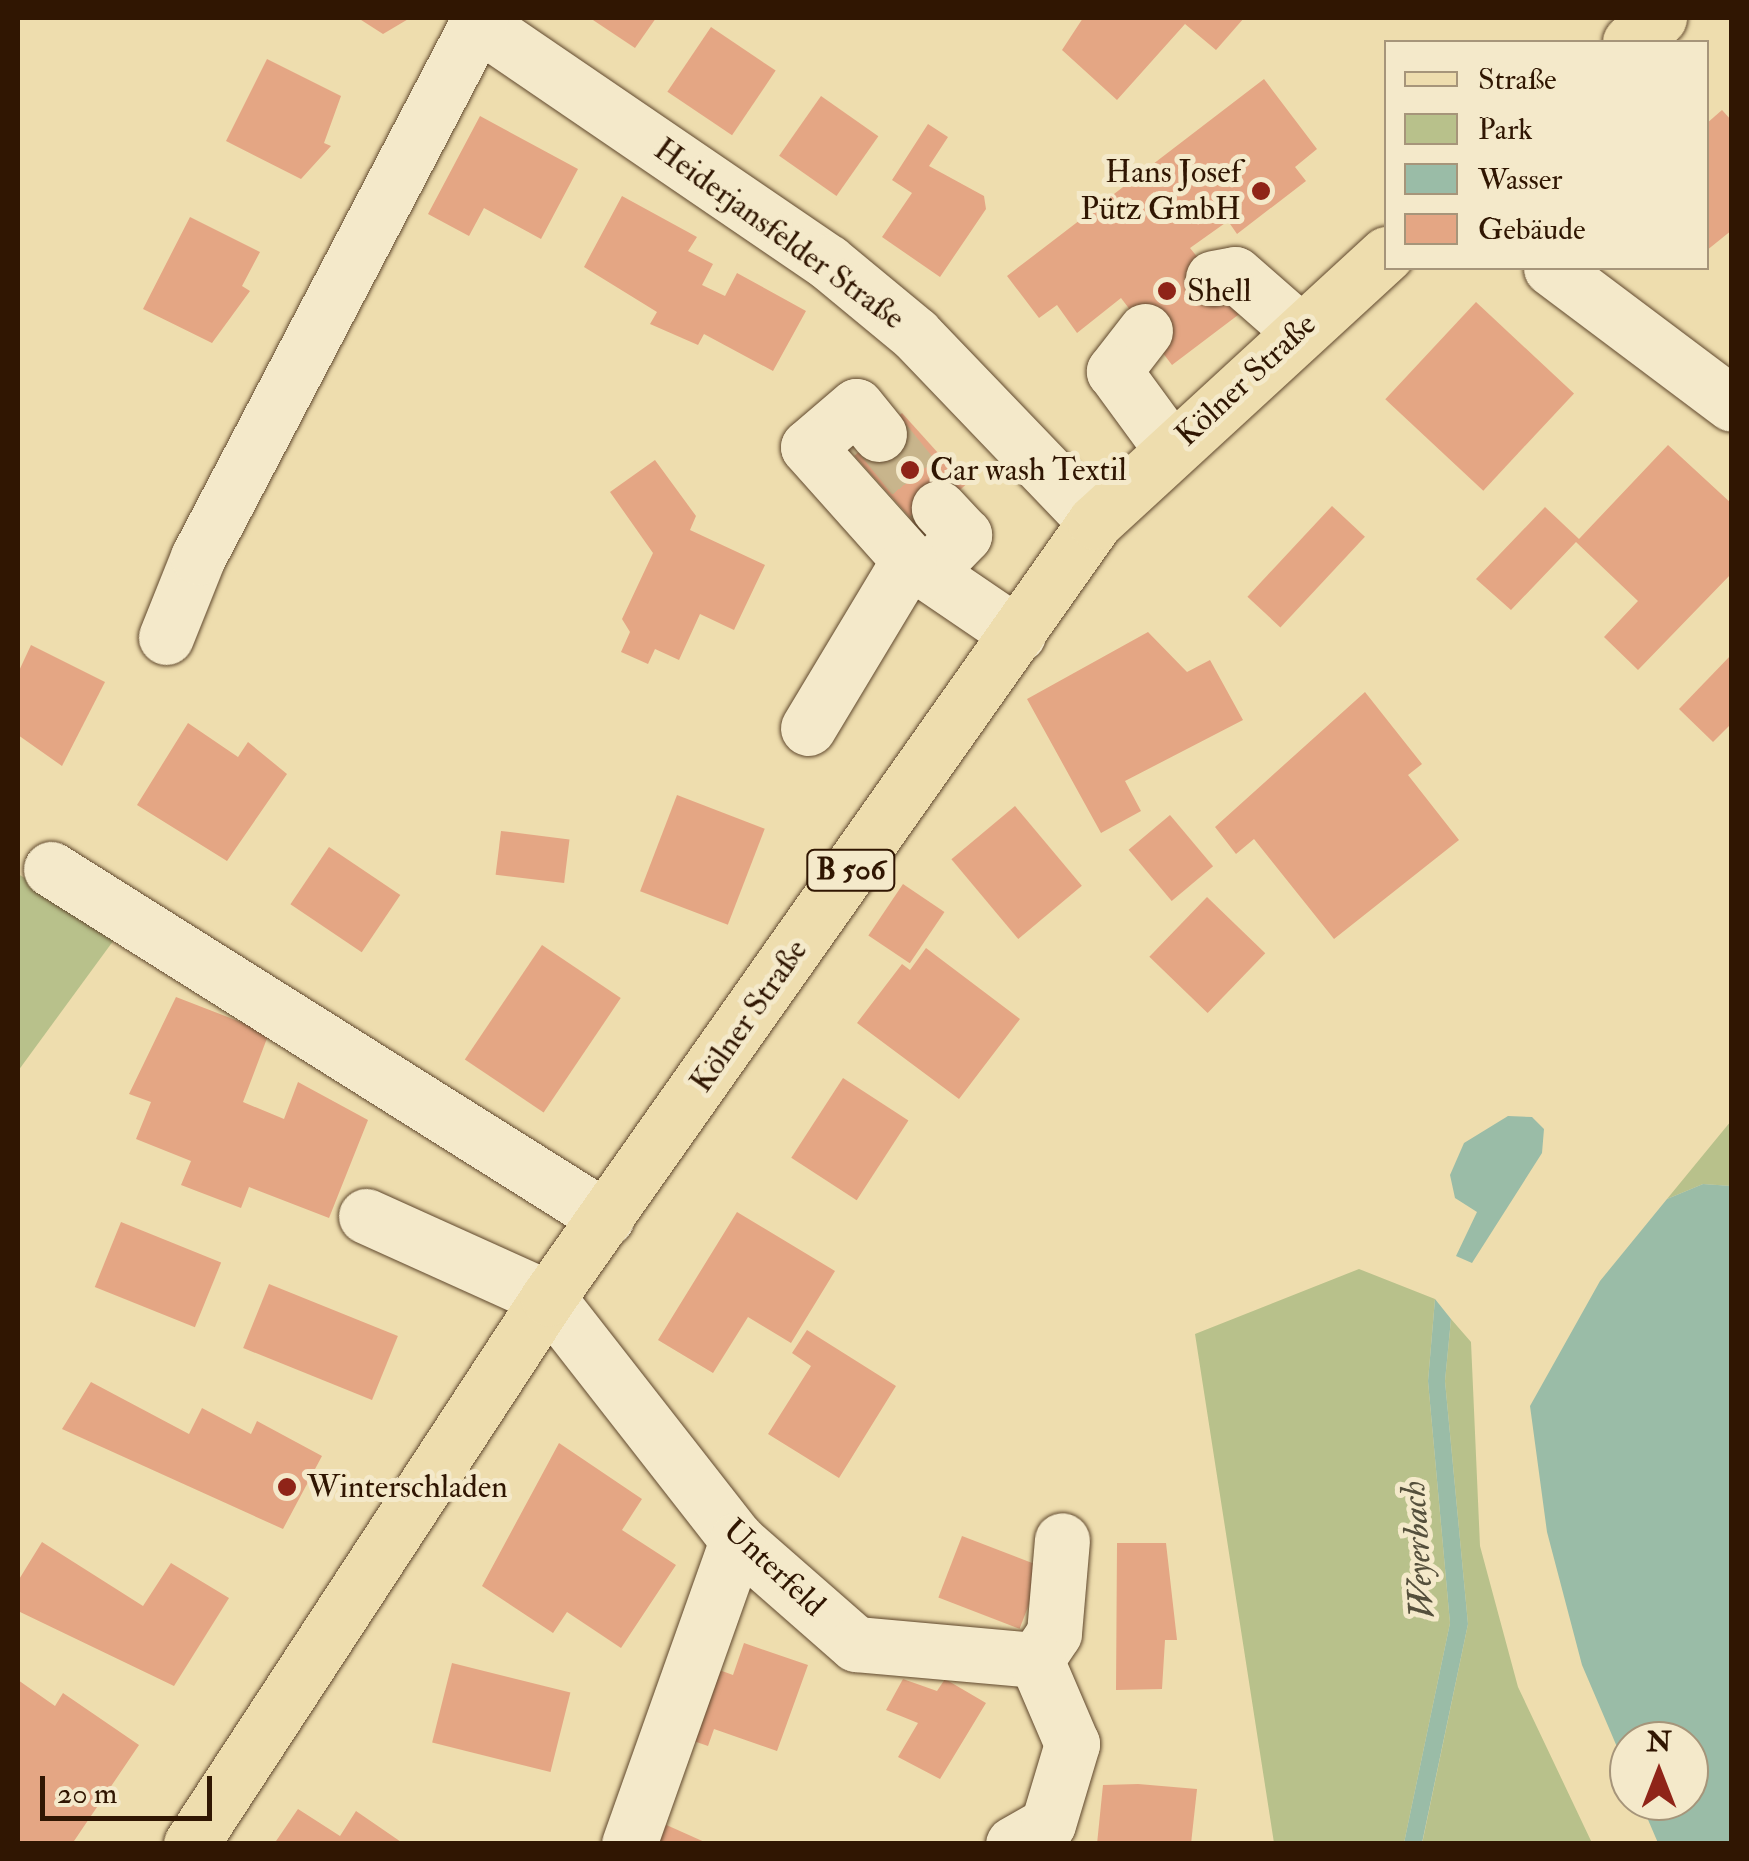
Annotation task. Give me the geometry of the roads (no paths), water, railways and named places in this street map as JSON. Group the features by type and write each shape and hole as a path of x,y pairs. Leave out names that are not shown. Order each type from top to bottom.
{"main road":[{"path":"1632,40 1659,18"},
{"name":"Kölner Straße","path":"191,1844 548,1298 1095,522 1384,256"}],"street":[{"name":"Heiderjansfelder Straße","path":"166,638 198,557 478,20 828,262 916,334 1095,522"},
{"path":"1555,270 1732,404"},
{"path":"1214,278 1235,274 1300,330"},
{"path":"1145,331 1114,371 1171,449"},
{"path":"867,420 808,447 919,566 1018,634"},
{"path":"808,728 919,566 964,534 939,508"},
{"path":"51,869 606,1218"},
{"path":"366,1216 548,1298"},
{"name":"Unterfeld","path":"548,1298 737,1540 856,1644 1036,1660"},
{"path":"629,1844 737,1540"},
{"path":"1013,1844 1048,1824 1072,1744 1036,1660 1054,1633 1062,1540"}],"water":[{"path":"1508,1116 1532,1117 1544,1129 1542,1153 1472,1263 1456,1256 1477,1212 1455,1198 1450,1175 1464,1143"},
{"path":"1703,1184 1732,1186 1731,1843 1658,1843 1649,1821 1709,1821 1709,1721 1609,1721 1609,1728 1582,1665 1547,1532 1530,1406 1600,1281 1667,1199"},
{"path":"1435,1299 1451,1319 1445,1381 1468,1624 1422,1843 1404,1843 1450,1623 1428,1381"}],"tunnel":[{"path":"879,434 939,508"}],"place":[{"name":"Hans Josef Pütz GmbH","path":"1261,191"},
{"name":"Shell","path":"1167,291"},
{"name":"Car wash Textil","path":"910,470"},
{"name":"Winterschladen","path":"287,1487"}],"water label":[{"name":"Weyerbach","path":"1418,1550"}]}
